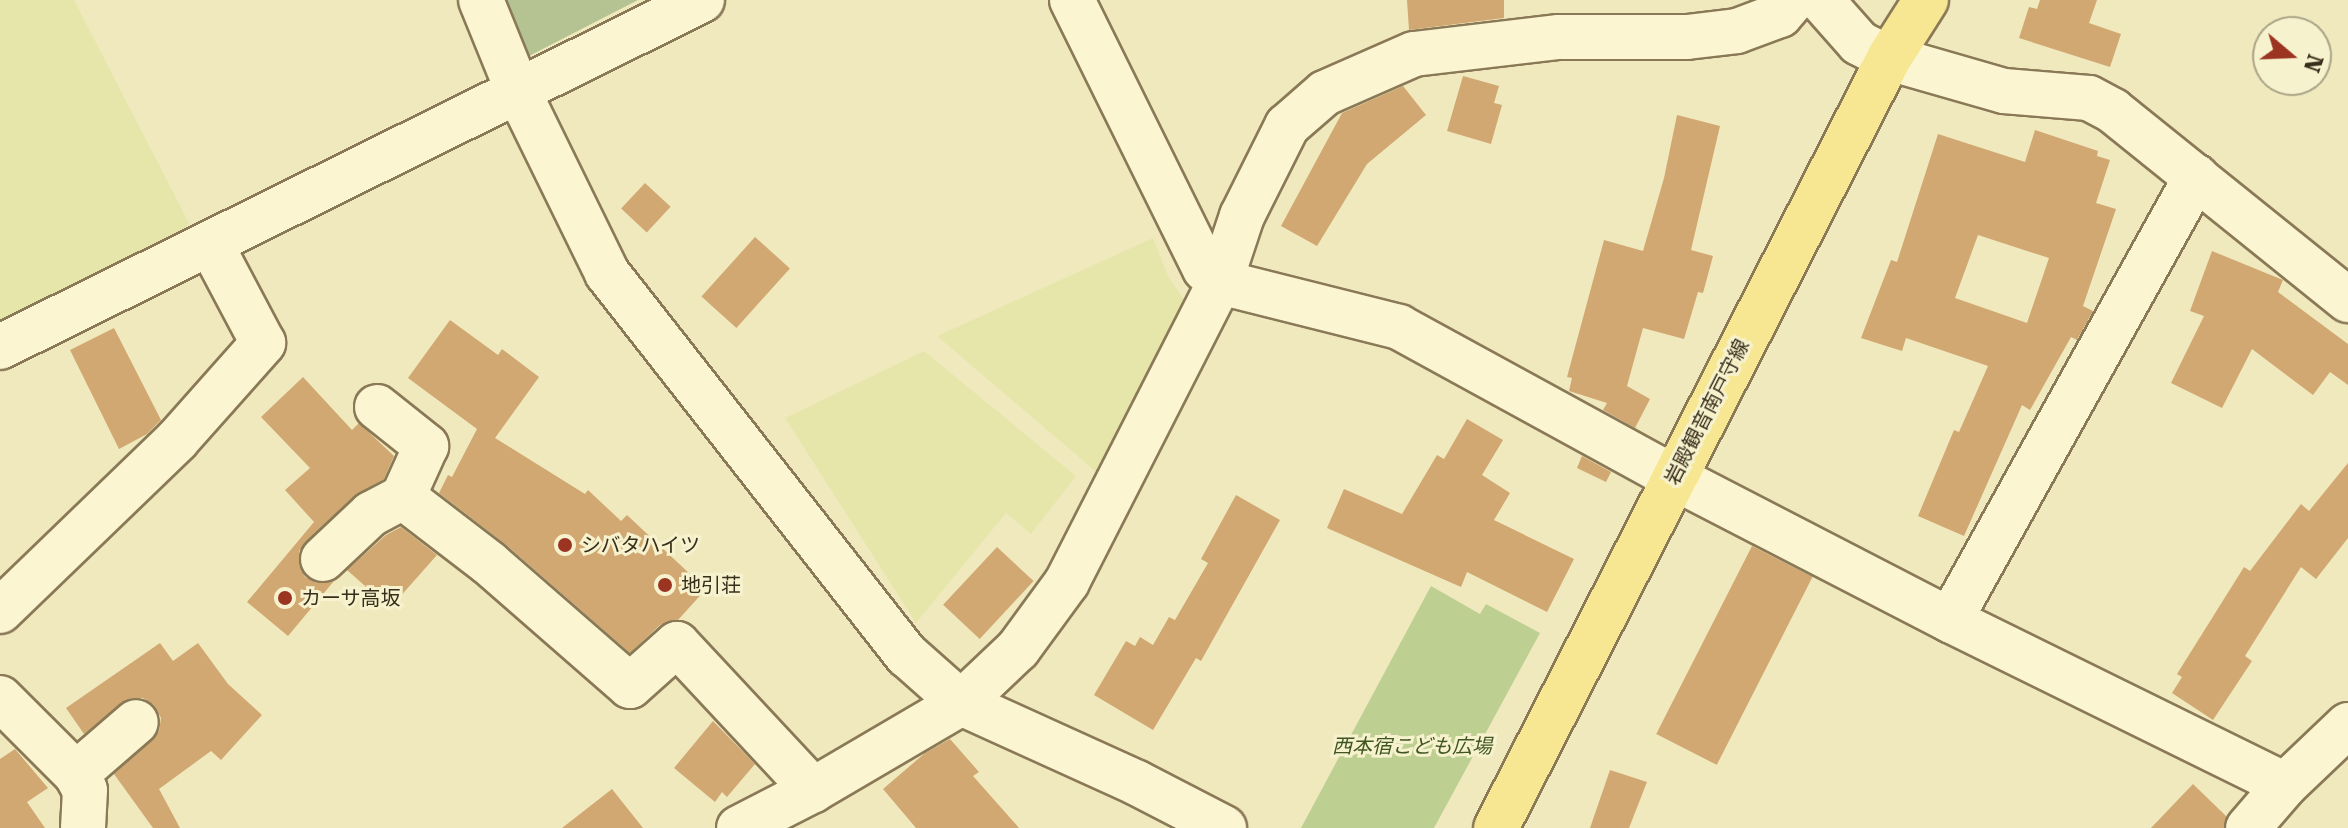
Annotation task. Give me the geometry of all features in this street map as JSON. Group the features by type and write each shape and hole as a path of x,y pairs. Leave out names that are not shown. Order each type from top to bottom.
{"main road":[{"name":"岩殿観音南戸守線","path":"1496,828 1889,58 1926,0"}],"street":[{"path":"481,0 518,91 607,273 907,655 961,703 1137,783 1224,828"},
{"path":"0,347 702,0"},
{"path":"1072,0 1205,269 1220,282 1399,327 1673,477 1950,620 2285,785"},
{"path":"739,828 813,790 961,703 1018,649 1067,582 1220,282 1242,216 1287,126 1325,93 1414,54 1559,37 1687,37 1737,31 1780,15 1793,0"},
{"path":"1821,0 1859,43 1889,58 2004,91 2089,98 2113,111 2348,300"},
{"path":"1950,620 2196,177"},
{"path":"0,611 177,440 263,343 210,243"},
{"path":"323,559 371,514 403,497 426,446 377,407"},
{"path":"403,497 489,563 630,686 677,644 813,790"},
{"path":"0,698 76,774 85,790 83,828"},
{"path":"76,774 136,722"},
{"path":"2248,828 2285,785 2348,725"}],"green space":[{"path":"0,0 74,0 189,223 178,241 0,325"},
{"path":"498,0 638,0 527,57"},
{"path":"1153,238 1168,276 1192,311 1101,476 937,336"},
{"path":"924,351 1076,476 1031,534 1006,513 916,623 785,418"},
{"name":"西本宿こども広場","path":"1431,586 1480,614 1486,604 1540,633 1434,828 1301,828"}],"building":[{"path":"1407,0 1504,0 1504,18 1409,30"},
{"path":"2040,0 2097,0 2089,23 2121,34 2110,67 2019,38 2029,7 2037,9"},
{"path":"1463,76 1499,86 1494,103 1502,105 1491,144 1447,131"},
{"path":"1403,86 1426,115 1367,164 1317,246 1281,226 1342,113"},
{"path":"1677,115 1720,126 1691,250 1713,256 1703,293 1698,292 1684,339 1643,328 1627,386 1650,399 1635,428 1603,410 1607,403 1569,391 1572,378 1567,377 1604,240 1643,251 1664,178"},
{"path":"2035,130 2098,151 2097,156 2110,160 2096,203 2116,209 2083,306 2093,311 2077,340 2071,337 2030,410 2022,405 1964,536 1918,516 1954,430 1959,432 1988,366 1906,338 1902,351 1861,338 1891,260 1897,262 1938,134 2025,162","holes":["1978,235 2049,258 2027,323 1955,298"]},
{"path":"645,183 671,207 647,232 621,209"},
{"path":"755,237 790,268 736,328 701,296"},
{"path":"2212,251 2283,280 2278,292 2348,344 2348,385 2330,372 2313,395 2252,349 2222,408 2171,383 2204,316 2190,311"},
{"path":"450,320 498,355 502,349 539,377 495,438 585,494 588,490 621,521 627,515 706,589 678,620 660,625 630,653 505,544 439,493 448,475 452,477 477,429 408,378"},
{"path":"114,328 161,420 147,434 119,449 70,350"},
{"path":"303,377 352,430 359,423 394,456 384,479 354,496 299,551 299,564 305,577 317,583 334,581 288,636 247,602 314,522 285,490 310,468 261,417"},
{"path":"1467,419 1503,440 1482,475 1510,493 1494,520 1574,559 1547,612 1467,572 1461,587 1327,528 1344,489 1402,514 1437,455 1444,459"},
{"path":"1582,456 1611,472 1606,482 1577,468"},
{"path":"2348,463 2348,538 2316,579 2301,567 2245,656 2252,661 2213,720 2172,693 2182,677 2177,674 2244,567 2250,571 2301,504 2309,511"},
{"path":"1236,495 1280,520 1201,661 1196,658 1153,730 1094,695 1126,641 1135,646 1140,637 1153,645 1169,617 1175,620 1208,563 1201,559"},
{"path":"401,527 437,555 390,608 347,570 386,535"},
{"path":"1752,546 1813,577 1717,765 1656,734"},
{"path":"997,547 1034,581 980,639 943,605"},
{"path":"160,643 173,661 198,643 228,684 262,715 221,760 211,751 159,789 180,828 153,828 114,774 159,731 161,718 154,705 143,698 131,698 84,734 66,708"},
{"path":"713,721 755,764 727,797 722,792 715,802 674,768"},
{"path":"950,739 979,772 973,776 1019,828 916,828 883,789 925,753"},
{"path":"15,749 48,788 27,802 45,828 0,828 0,759"},
{"path":"1610,770 1647,782 1629,828 1590,828"},
{"path":"2193,784 2227,817 2224,828 2151,828"},
{"path":"612,789 643,828 562,828"}],"place":[{"name":"シバタハイツ","path":"565,545"},
{"name":"地引荘","path":"665,585"},
{"name":"カーサ高坂","path":"285,598"}]}
